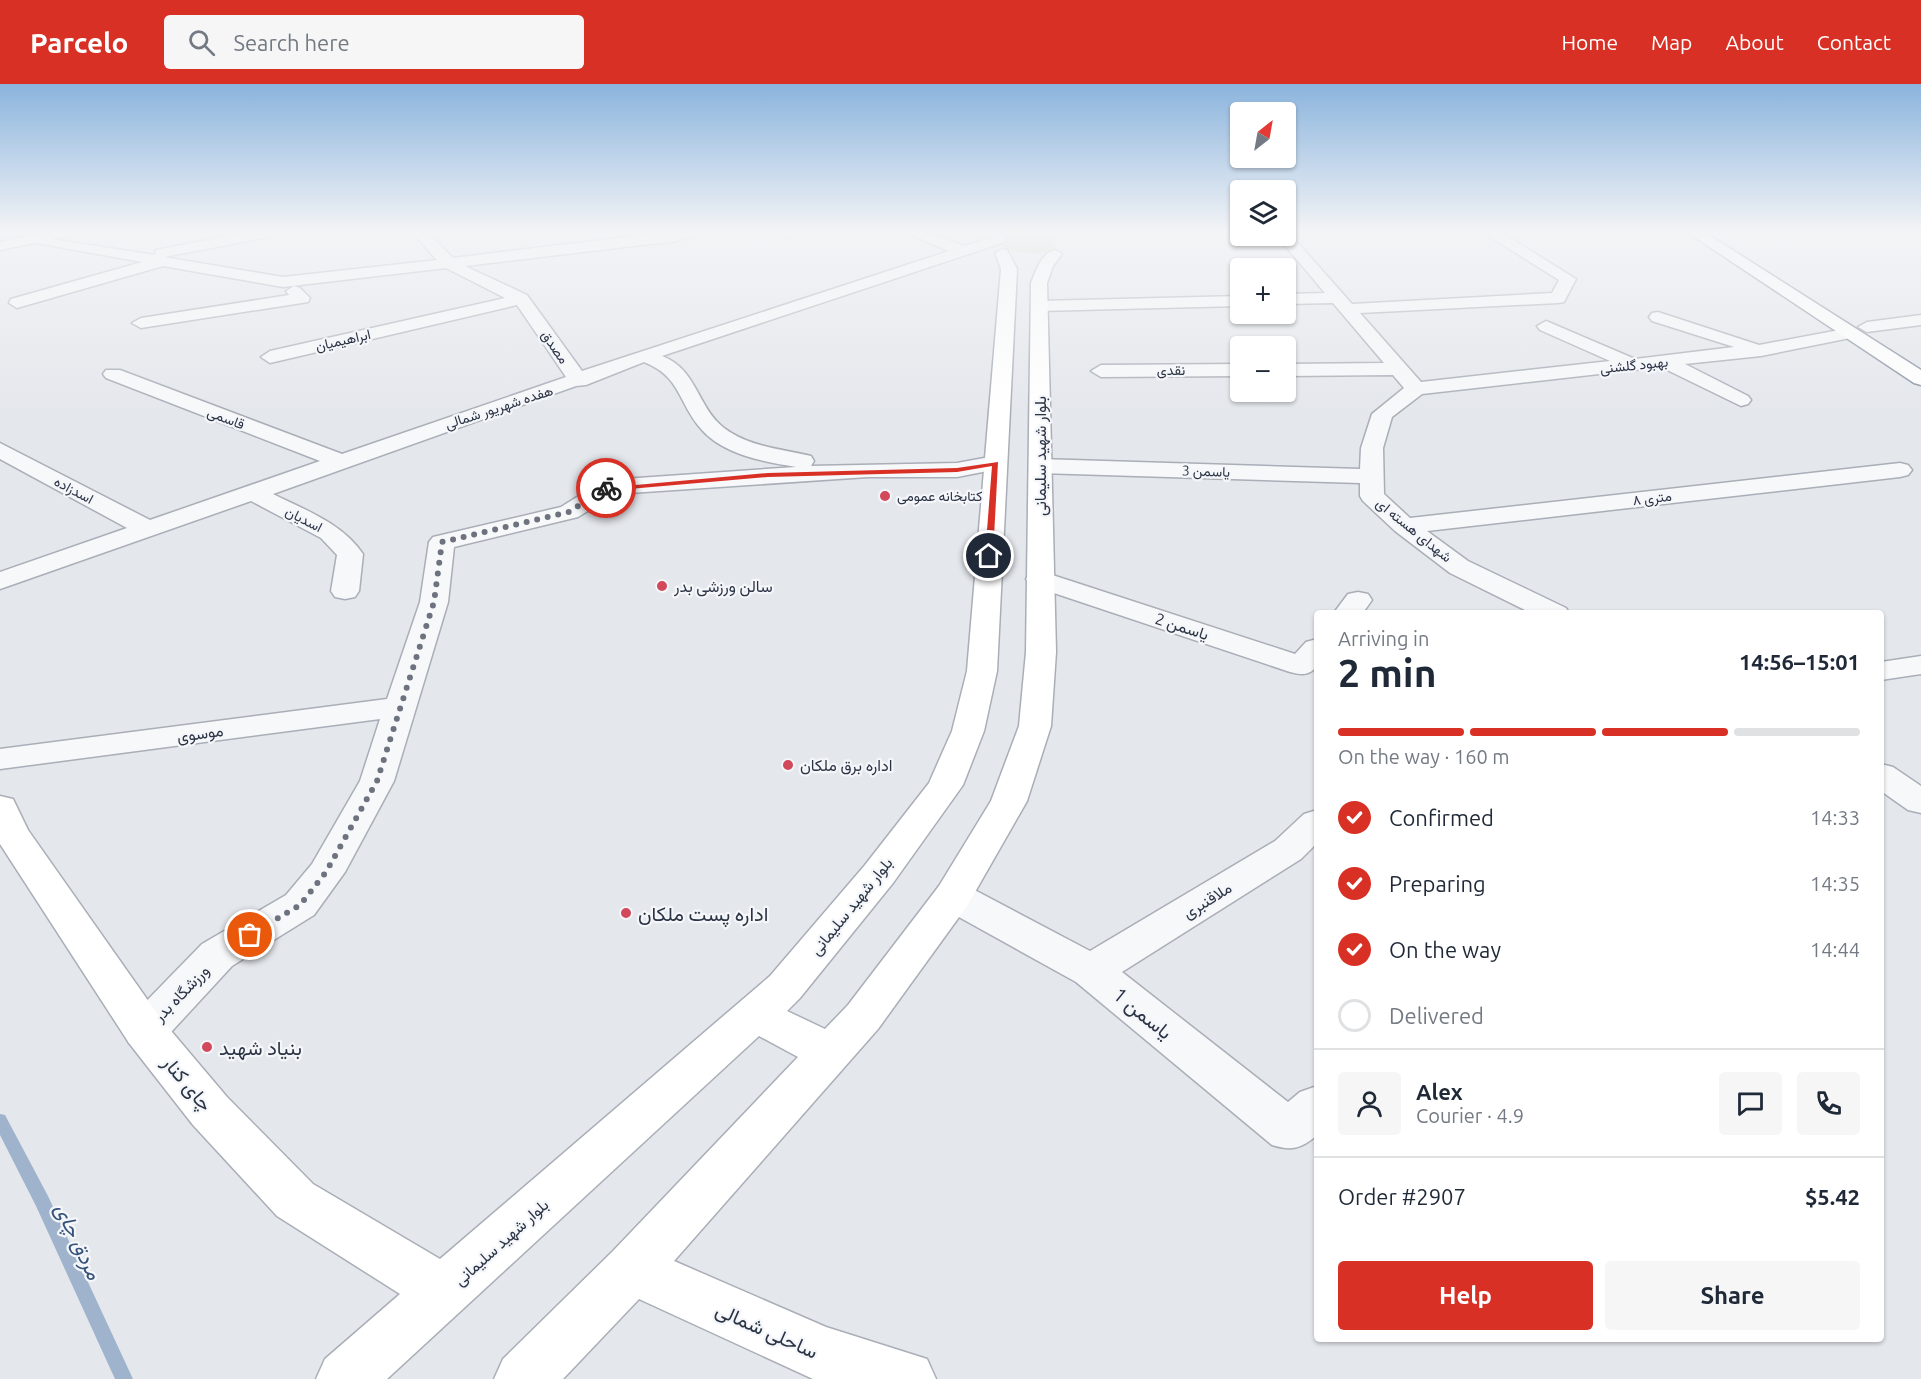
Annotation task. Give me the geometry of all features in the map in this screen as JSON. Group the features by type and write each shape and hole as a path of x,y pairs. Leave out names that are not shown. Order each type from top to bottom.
{"main road":[{"name":"بلوار شهید سلیمانی","path":"353,1373 792,978 879,873 945,785 968,731 982,671 1007,290"},
{"name":"بلوار شهید سلیمانی","path":"523,1379 632,1269 863,1017 953,896 1009,801 1035,726 1041,652 1039,290"},
{"path":"1792,290 1858,330 1921,360"},
{"path":"1801,290 1858,330 1921,379"},
{"name":"چای کنار","path":"0,807 11,832 145,1031 210,1111 295,1200 386,1258 446,1291"},
{"path":"754,1014 830,1052"},
{"name":"ساحلی شمالی","path":"632,1269 823,1355 907,1379"}],"street":[{"path":"17,303 61,290"},
{"path":"141,323 302,298 293,290"},
{"name":"مصدق","path":"504,290 521,299 579,381"},
{"name":"هفده شهریور شمالی","path":"0,582 340,461 579,381 644,356 843,290"},
{"path":"1332,290 1416,389"},
{"path":"1296,300 1343,303 1558,298 1562,290"},
{"name":"ابراهیمیان","path":"270,357 521,299"},
{"path":"1039,306 1230,301"},
{"path":"1685,312 1650,318 1761,350"},
{"name":"بهبود گلشنی","path":"1416,389 1761,350 1921,320"},
{"path":"1546,326 1632,365"},
{"path":"644,356 663,362 683,377 709,426 724,438 775,457 868,470 957,470 995,463"},
{"path":"1666,362 1741,400"},
{"path":"1296,370 1400,369"},
{"name":"نقدی","path":"1101,370 1230,370"},
{"name":"قاسمی","path":"113,375 340,461"},
{"name":"شهدای هسته ای","path":"1416,389 1382,414 1371,448 1372,496 1404,526 1459,567 1548,610"},
{"name":"اسدزاده","path":"0,450 147,529"},
{"name":"یاسمن 3","path":"1040,466 1373,476"},
{"name":"ورزشگاه بدر","path":"145,1031 217,955 300,905 326,872 377,781 434,602 442,542 569,512 609,487 868,470"},
{"name":"۸ متری","path":"1404,526 1900,470"},
{"name":"اسدیان","path":"251,492 330,533 350,554 345,591"},
{"name":"یاسمن 2","path":"1040,579 1301,666 1314,651"},
{"path":"1884,671 1921,665"},
{"name":"موسوی","path":"0,759 401,706"},
{"path":"1884,777 1921,802"},
{"name":"ملاقنبری","path":"1091,971 1288,850 1314,825"},
{"name":"یاسمن 1","path":"953,896 1091,971 1289,1130 1314,1109"}],"waterway":[{"name":"مردق چای","path":"0,1120 42,1201 124,1379"}],"way so far":[{"path":"250,935 300,905 326,872 377,781 434,602 442,542 569,512 588,502 606,488"}],"place":[{"name":"کتابخانه عمومی","path":"885,496"},
{"name":"سالن ورزشی بدر","path":"662,586"},
{"name":"اداره برق ملکان","path":"788,765"},
{"name":"اداره پست ملکان","path":"626,913"},
{"name":"بنیاد شهید","path":"207,1047"}],"route":[{"path":"606,488 768,475 868,470 957,470 995,463 989,556"}]}
